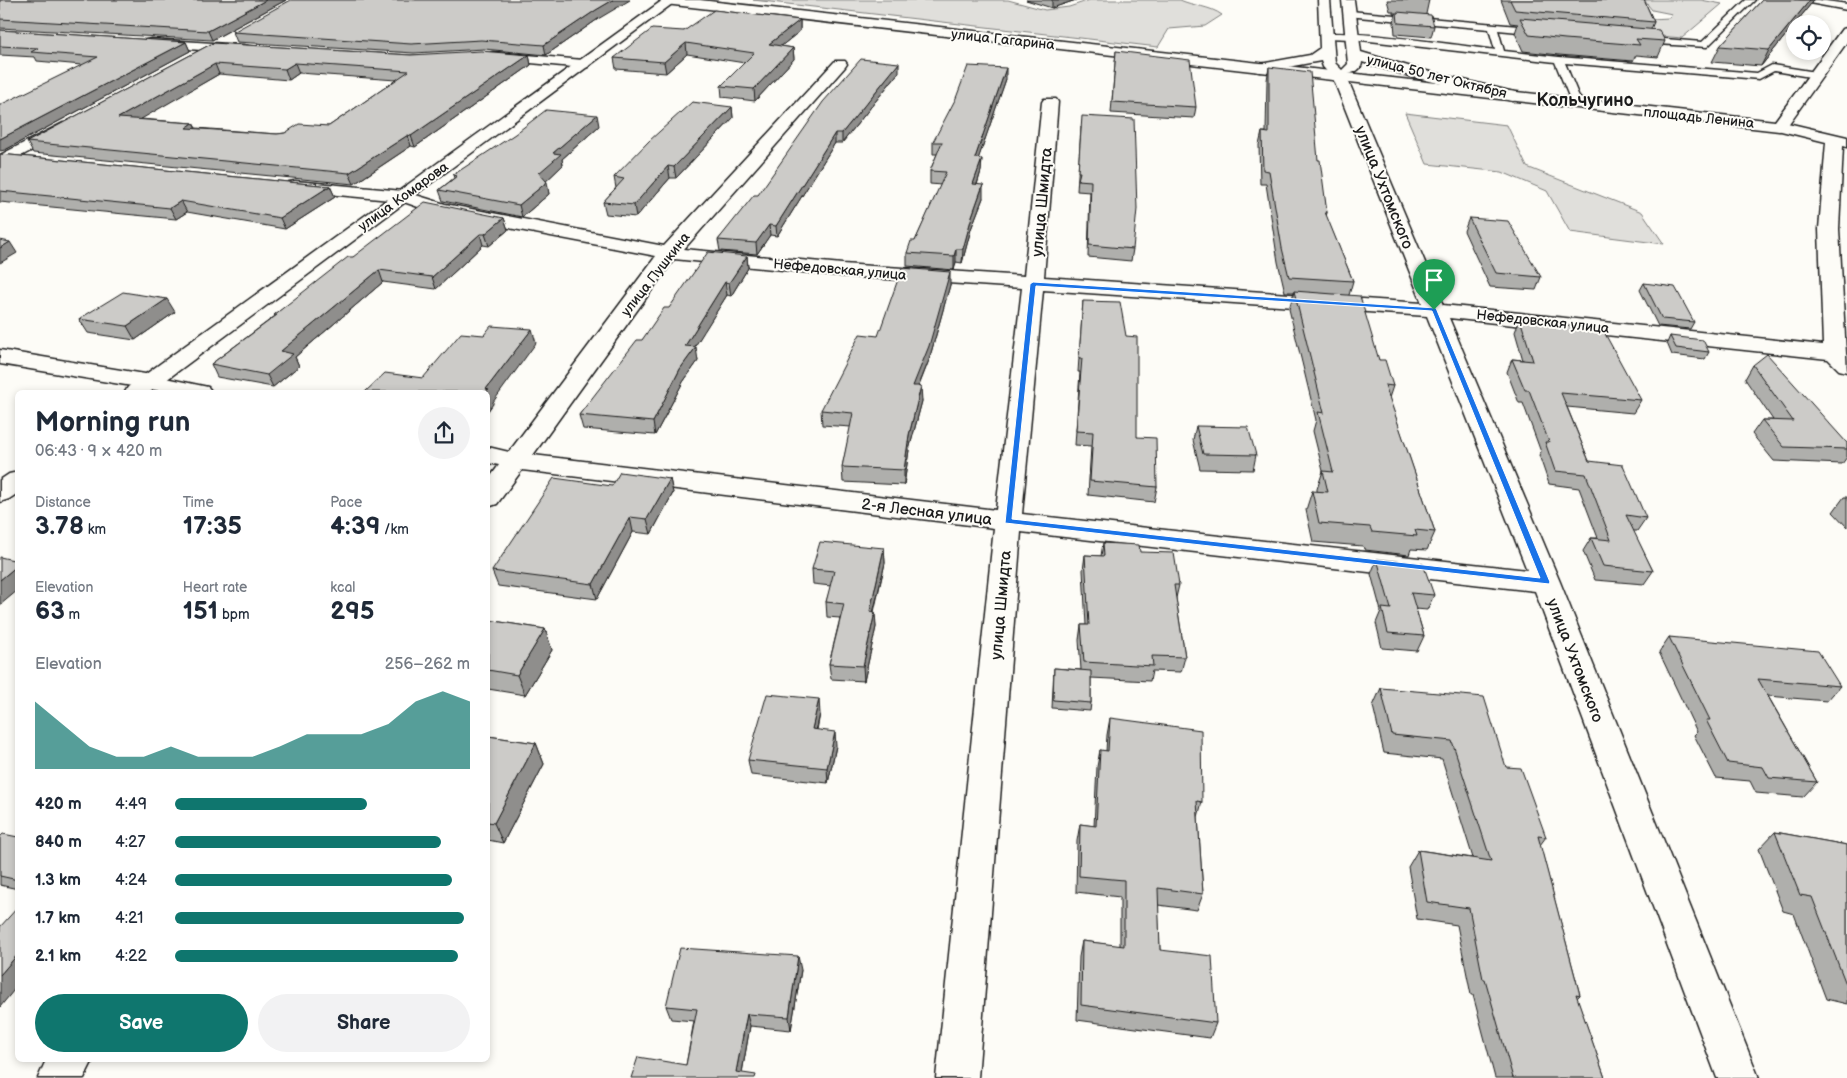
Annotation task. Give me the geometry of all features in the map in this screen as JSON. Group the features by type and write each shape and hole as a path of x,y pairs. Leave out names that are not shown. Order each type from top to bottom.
{"street":[{"name":"улица Гагарина","path":"665,0 1260,68 1347,66"},
{"path":"1324,0 1328,64 1347,66"},
{"name":"улица Комарова","path":"144,387 670,1"},
{"name":"улица 50 лет Октября","path":"1349,7 1352,36 1347,66 1414,73 1520,97"},
{"path":"1779,126 1847,32"},
{"path":"187,61 239,33"},
{"path":"135,42 260,50"},
{"path":"1260,68 1314,59 1327,50"},
{"path":"476,55 583,64"},
{"name":"улица Пушкина","path":"490,495 669,253 840,64"},
{"name":"площадь Ленина","path":"1347,66 1520,97 1779,126 1841,141"},
{"name":"улица Ухтомского","path":"1347,66 1434,310 1546,582 1738,1078"},
{"name":"улица Шмидта","path":"957,1078 1008,521 1050,102"},
{"path":"3,159 77,121"},
{"path":"1841,141 1829,229 1841,359"},
{"path":"3,159 39,160"},
{"name":"Нефедовская улица","path":"275,184 403,196 441,209 669,253 842,270 1434,310 1841,359"},
{"path":"0,357 144,387 178,390"},
{"name":"2-я Лесная улица","path":"490,455 515,461 1008,521 1546,582"},
{"path":"0,493 15,482"},
{"path":"59,1078 71,1062"}],"lane":[{"path":"1652,60 1635,39 1704,45 1751,0"},
{"path":"1804,0 1847,7"},
{"path":"1349,7 1493,27 1552,32"},
{"path":"1493,27 1500,53"},
{"path":"1326,35 1352,36 1560,60 1652,60 1759,76 1772,68 1816,75"},
{"path":"1560,60 1576,104"}],"shaded area":[{"path":"753,0 1008,0 1045,10 1069,7 1090,0 1180,0 1222,15 1205,26 1169,29 1158,47"},
{"path":"1644,0 1701,0 1722,4 1682,38 1618,32 1651,19 1669,18 1672,14 1652,10"},
{"path":"1405,113 1507,125 1527,167 1642,212 1664,244 1570,232 1547,191 1502,172 1427,164"}],"building":[{"path":"0,0 266,0 208,31 0,19"},
{"path":"291,0 613,0 544,45 481,40 411,44 233,32"},
{"path":"1510,0 1644,0 1654,22 1515,10"},
{"path":"1762,0 1810,0 1798,15 1786,15 1786,29 1769,50 1720,46"},
{"path":"714,10 800,20 769,44 793,48 754,89 721,86 754,53 686,43 664,62 614,58 652,29 684,31"},
{"path":"1397,12 1431,15 1434,26 1398,23"},
{"path":"1520,18 1659,30 1665,41 1636,39 1640,45 1529,35"},
{"path":"0,30 186,42 0,139 0,105 98,57 31,52 38,48 0,46"},
{"path":"213,43 411,55 481,51 529,55 411,136 408,135 349,173 27,142","holes":["295,63 409,71 329,126 299,124 285,133 277,134 186,128 193,123 118,118 215,64 285,69"]},
{"path":"1116,51 1190,60 1196,107 1112,102"},
{"path":"861,59 899,63 842,133 835,133 776,226 769,225 756,243 718,240 754,195 758,195 823,102"},
{"path":"968,66 1006,68 975,158 982,159 973,184 983,185 963,249 956,249 954,256 907,253 911,241 915,241 946,172 930,171 942,142 933,142 956,98"},
{"path":"1269,67 1310,72 1318,160 1320,160 1327,213 1325,212 1353,281 1289,277 1282,248 1269,171 1263,170 1262,132 1269,133"},
{"path":"692,102 732,107 674,167 668,166 634,205 603,202 624,179 614,177 649,141"},
{"path":"546,110 597,115 553,153 561,154 539,173 547,182 519,205 439,190 457,176 453,175 515,134"},
{"path":"1082,116 1134,119 1137,209 1133,249 1089,245 1091,181 1078,180"},
{"path":"0,154 330,186 280,218 181,201 170,208 0,191"},
{"path":"425,202 504,218 485,234 480,234 432,277 379,270 281,351 293,354 267,375 211,364 277,315 274,315 348,257 353,257"},
{"path":"1469,218 1508,221 1541,277 1496,273"},
{"path":"0,240 10,242 0,248"},
{"path":"708,252 747,256 729,283 725,282 685,346 696,347 680,369 653,422 579,415 637,340 642,340 664,308 669,308"},
{"path":"902,268 950,272 929,346 913,386 921,386 909,435 904,470 842,467 853,413 821,410 860,334 878,336"},
{"path":"1644,283 1675,287 1694,322 1662,319"},
{"path":"1294,291 1360,296 1379,360 1385,360 1393,386 1385,385 1435,532 1415,530 1417,536 1372,532 1370,527 1319,523 1312,491 1328,492 1323,471 1333,472 1318,412 1324,413"},
{"path":"123,292 167,299 127,326 79,319"},
{"path":"1083,301 1120,302 1126,336 1137,337 1137,437 1156,438 1157,487 1090,481 1093,432 1076,431 1082,358 1079,358"},
{"path":"1520,319 1603,330 1641,400 1561,393 1589,461 1623,465 1646,518 1626,515 1653,571 1603,566 1591,538 1611,540 1586,474 1555,471 1545,442 1549,442 1529,390 1525,390 1512,359 1533,361"},
{"path":"491,326 532,329 486,389 489,390 367,390 385,373 423,378 461,333 484,335"},
{"path":"1670,336 1703,340 1709,352 1676,348"},
{"path":"1767,354 1847,443 1847,449 1784,447 1762,420 1793,421 1753,365"},
{"path":"1196,426 1248,427 1256,455 1203,454"},
{"path":"620,472 670,479 647,519 630,517 593,584 492,571 554,478 612,486"},
{"path":"820,542 884,548 870,611 875,612 863,666 829,664 844,604 826,602 834,571 812,569"},
{"path":"1103,543 1139,545 1140,552 1174,553 1179,585 1174,585 1185,657 1152,656 1153,666 1084,662 1081,625 1089,625 1085,555 1104,556"},
{"path":"0,557 15,560 15,568 0,580"},
{"path":"1377,559 1423,564 1434,595 1411,593 1424,636 1388,633 1382,608 1391,609"},
{"path":"490,620 545,629 517,675 490,670"},
{"path":"1669,637 1818,651 1840,686 1758,679 1817,782 1769,778 1763,767 1728,763 1706,720 1710,720"},
{"path":"1054,668 1091,671 1091,703 1053,700"},
{"path":"1381,688 1484,697 1506,767 1521,768 1546,837 1538,836 1580,995 1576,994 1605,1078 1513,1078 1485,979 1483,979 1469,908 1427,902 1418,850 1491,861 1452,741 1392,735"},
{"path":"767,694 819,699 812,729 835,732 827,768 748,760"},
{"path":"1110,718 1201,730 1202,802 1197,801 1203,894 1158,888 1160,950 1212,956 1216,1023 1081,1005 1082,941 1124,946 1124,880 1079,876 1080,824 1096,826 1100,750 1108,751"},
{"path":"490,736 536,743 494,823 490,822"},
{"path":"1775,832 1847,845 1847,984 1812,897 1800,895"},
{"path":"3,834 15,836 15,879 0,876 0,837"},
{"path":"15,910 15,958 0,975 0,927"},
{"path":"680,948 798,956 789,1017 747,1014 736,1072 756,1075 755,1078 631,1078 638,1057 686,1065 697,1009 666,1006"}],"district":[{"name":"Кольчугино","path":"1585,100"}],"route":[{"path":"1033,284 1434,310 1546,582 1008,521 1033,284"}]}
